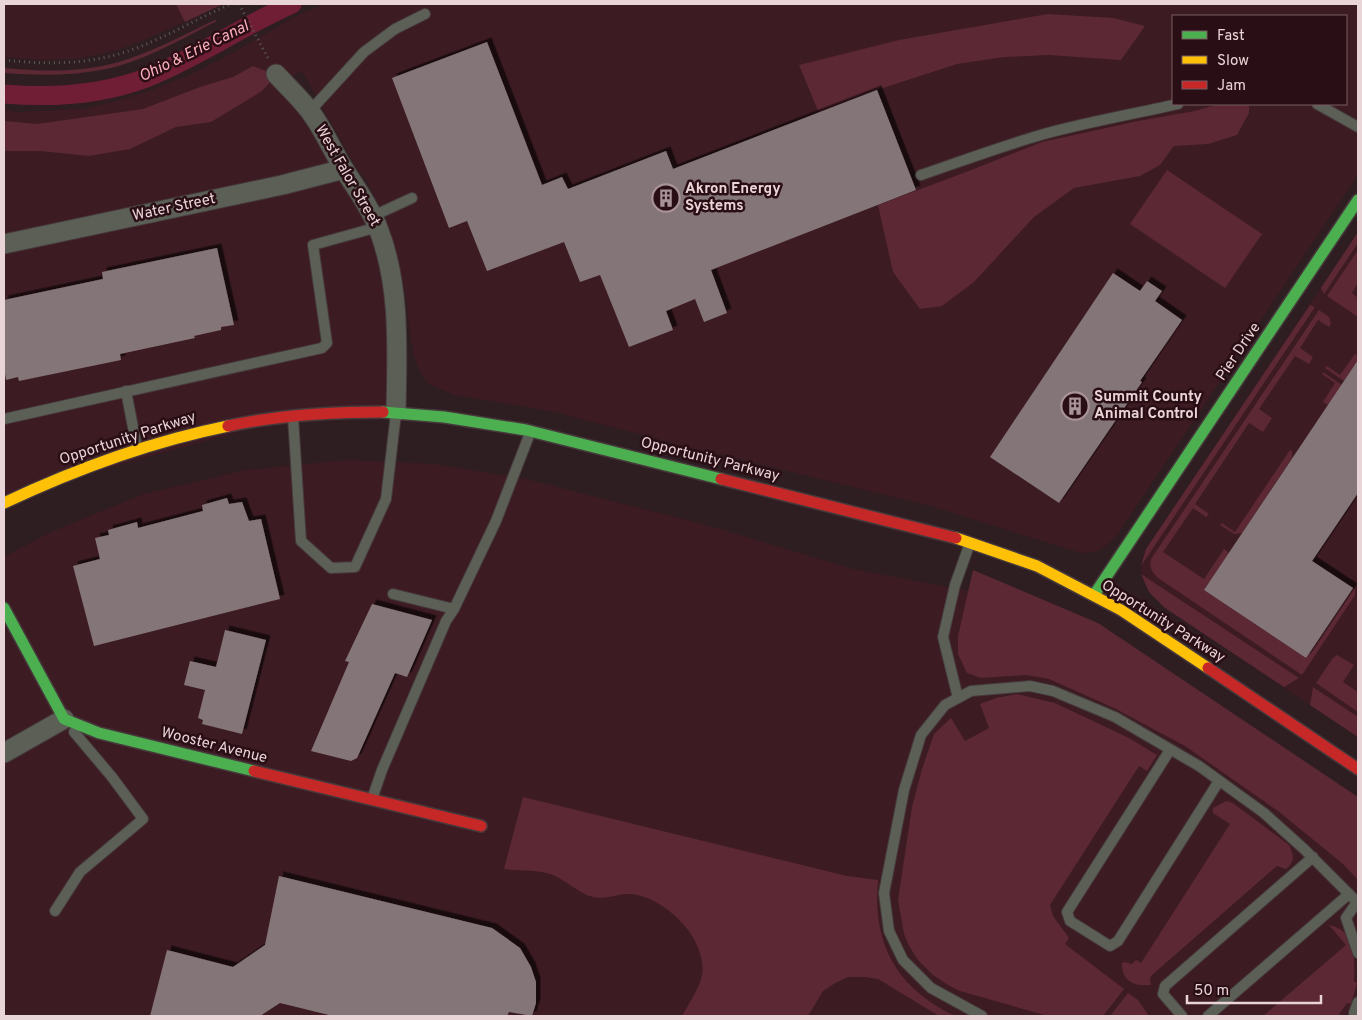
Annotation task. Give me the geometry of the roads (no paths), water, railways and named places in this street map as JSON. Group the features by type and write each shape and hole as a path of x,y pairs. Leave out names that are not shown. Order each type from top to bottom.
{"main road":[{"name":"Pier Drive","path":"1094,595 1358,200"},
{"name":"Opportunity Parkway","path":"4,503 40,484 137,449 202,430 292,416 344,412 396,412 467,420 531,432 970,542 1037,566 1121,610 1358,769"},
{"path":"4,608 64,719"},
{"name":"Wooster Avenue","path":"64,719 99,733 481,826"}],"street":[{"name":"West Falor Street","path":"276,74 310,111 360,193 375,222 384,246 395,302 397,331 396,412"},
{"name":"Water Street","path":"4,244 272,187 344,169"},
{"path":"4,753 64,719"}],"lane":[{"path":"310,111 364,52 395,29 426,14"},
{"path":"921,175 1045,134 1108,118 1173,105"},
{"path":"1319,105 1358,127"},
{"path":"4,419 322,348 327,343 313,245 375,222 412,198"},
{"path":"126,391 137,449"},
{"path":"292,416 301,541 331,568 355,567 386,499 396,412"},
{"path":"372,800 446,620 454,609 496,521 531,432"},
{"path":"958,698 943,637 955,585 970,542"},
{"path":"393,594 454,609"},
{"path":"982,1016 931,988 903,960 889,931 884,893 904,790 921,734 946,705 971,691 1030,686 1054,690 1115,717 1219,781 1264,813 1313,857 1355,900"},
{"path":"55,911 80,872 143,819 112,777 64,719"},
{"path":"1170,750 1067,912 1070,921 1110,946 1118,942 1219,781"},
{"path":"1182,1016 1163,994 1166,986 1313,857"},
{"path":"1355,900 1346,918 1358,953"},
{"path":"1208,1016 1355,900"},
{"path":"1357,1016 1354,1012 1358,1002"}],"waterway":[{"name":"Ohio & Erie Canal","path":"4,94 40,96 76,94 129,84 165,70 292,4"}],"place":[{"name":"Akron Energy Systems","path":"666,198"},
{"name":"Summit County Animal Control","path":"1075,406"}]}
